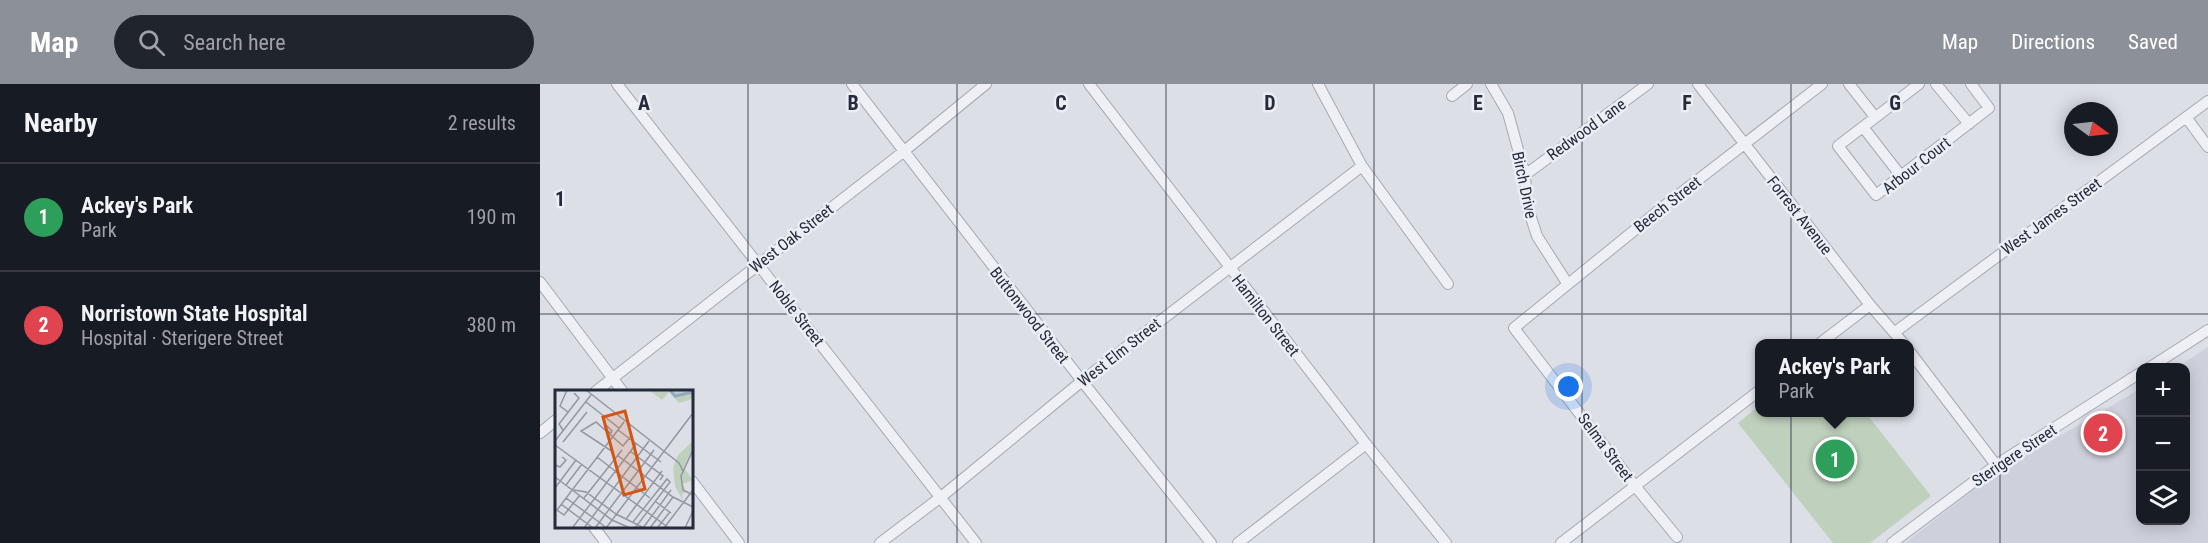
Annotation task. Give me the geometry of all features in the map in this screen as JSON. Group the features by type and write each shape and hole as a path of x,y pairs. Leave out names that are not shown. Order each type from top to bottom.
{"street":[{"name":"Noble Street","path":"616,84 976,543"},
{"name":"Buttonwood Street","path":"852,84 1082,381 1211,543"},
{"name":"West Oak Street","path":"598,390 903,152 986,84"},
{"name":"Hamilton Street","path":"1089,84 1366,444 1446,543"},
{"path":"1318,84 1362,166 1448,284"},
{"path":"1452,96 1467,84"},
{"name":"Birch Drive","path":"1491,84 1508,113 1525,174 1527,205 1537,236 1567,283"},
{"name":"Redwood Lane","path":"1525,174 1647,84"},
{"name":"Forrest Avenue","path":"1698,84 1870,305 1900,339"},
{"name":"Beech Street","path":"1515,328 1567,283 1822,84"},
{"path":"1849,84 1875,117"},
{"name":"Arbour Court","path":"1919,84 1838,146 1876,195 1989,108 1971,84"},
{"path":"1936,84 1969,124"},
{"name":"West James Street","path":"1895,332 2208,101"},
{"path":"2186,117 2208,147"},
{"path":"1863,127 1901,176"},
{"name":"West Elm Street","path":"880,543 1082,381 1362,166"},
{"path":"540,282 622,390"},
{"path":"1826,339 1870,305"},
{"name":"Selma Street","path":"1515,328 1635,486 1677,537"},
{"path":"2157,363 2208,330"},
{"path":"1914,357 1996,465"},
{"name":"Sterigere Street","path":"1892,543 1996,465 2136,376"},
{"path":"1561,543 1755,394"},
{"path":"540,433 555,421"},
{"path":"1238,543 1366,444"},
{"path":"693,482 739,543"},
{"path":"595,528 606,543"}],"shaded area":[{"path":"2208,347 2208,543 1905,543 1991,476 2136,391 2136,525 2190,525 2190,363 2183,363"}],"green space":[{"path":"1755,409 1755,417 1869,417 1931,496 1870,543 1833,543 1738,423"}],"place":[{"name":"Norristown State Hospital","path":"2103,433"},
{"name":"Ackey's Park","path":"1835,459"}]}
